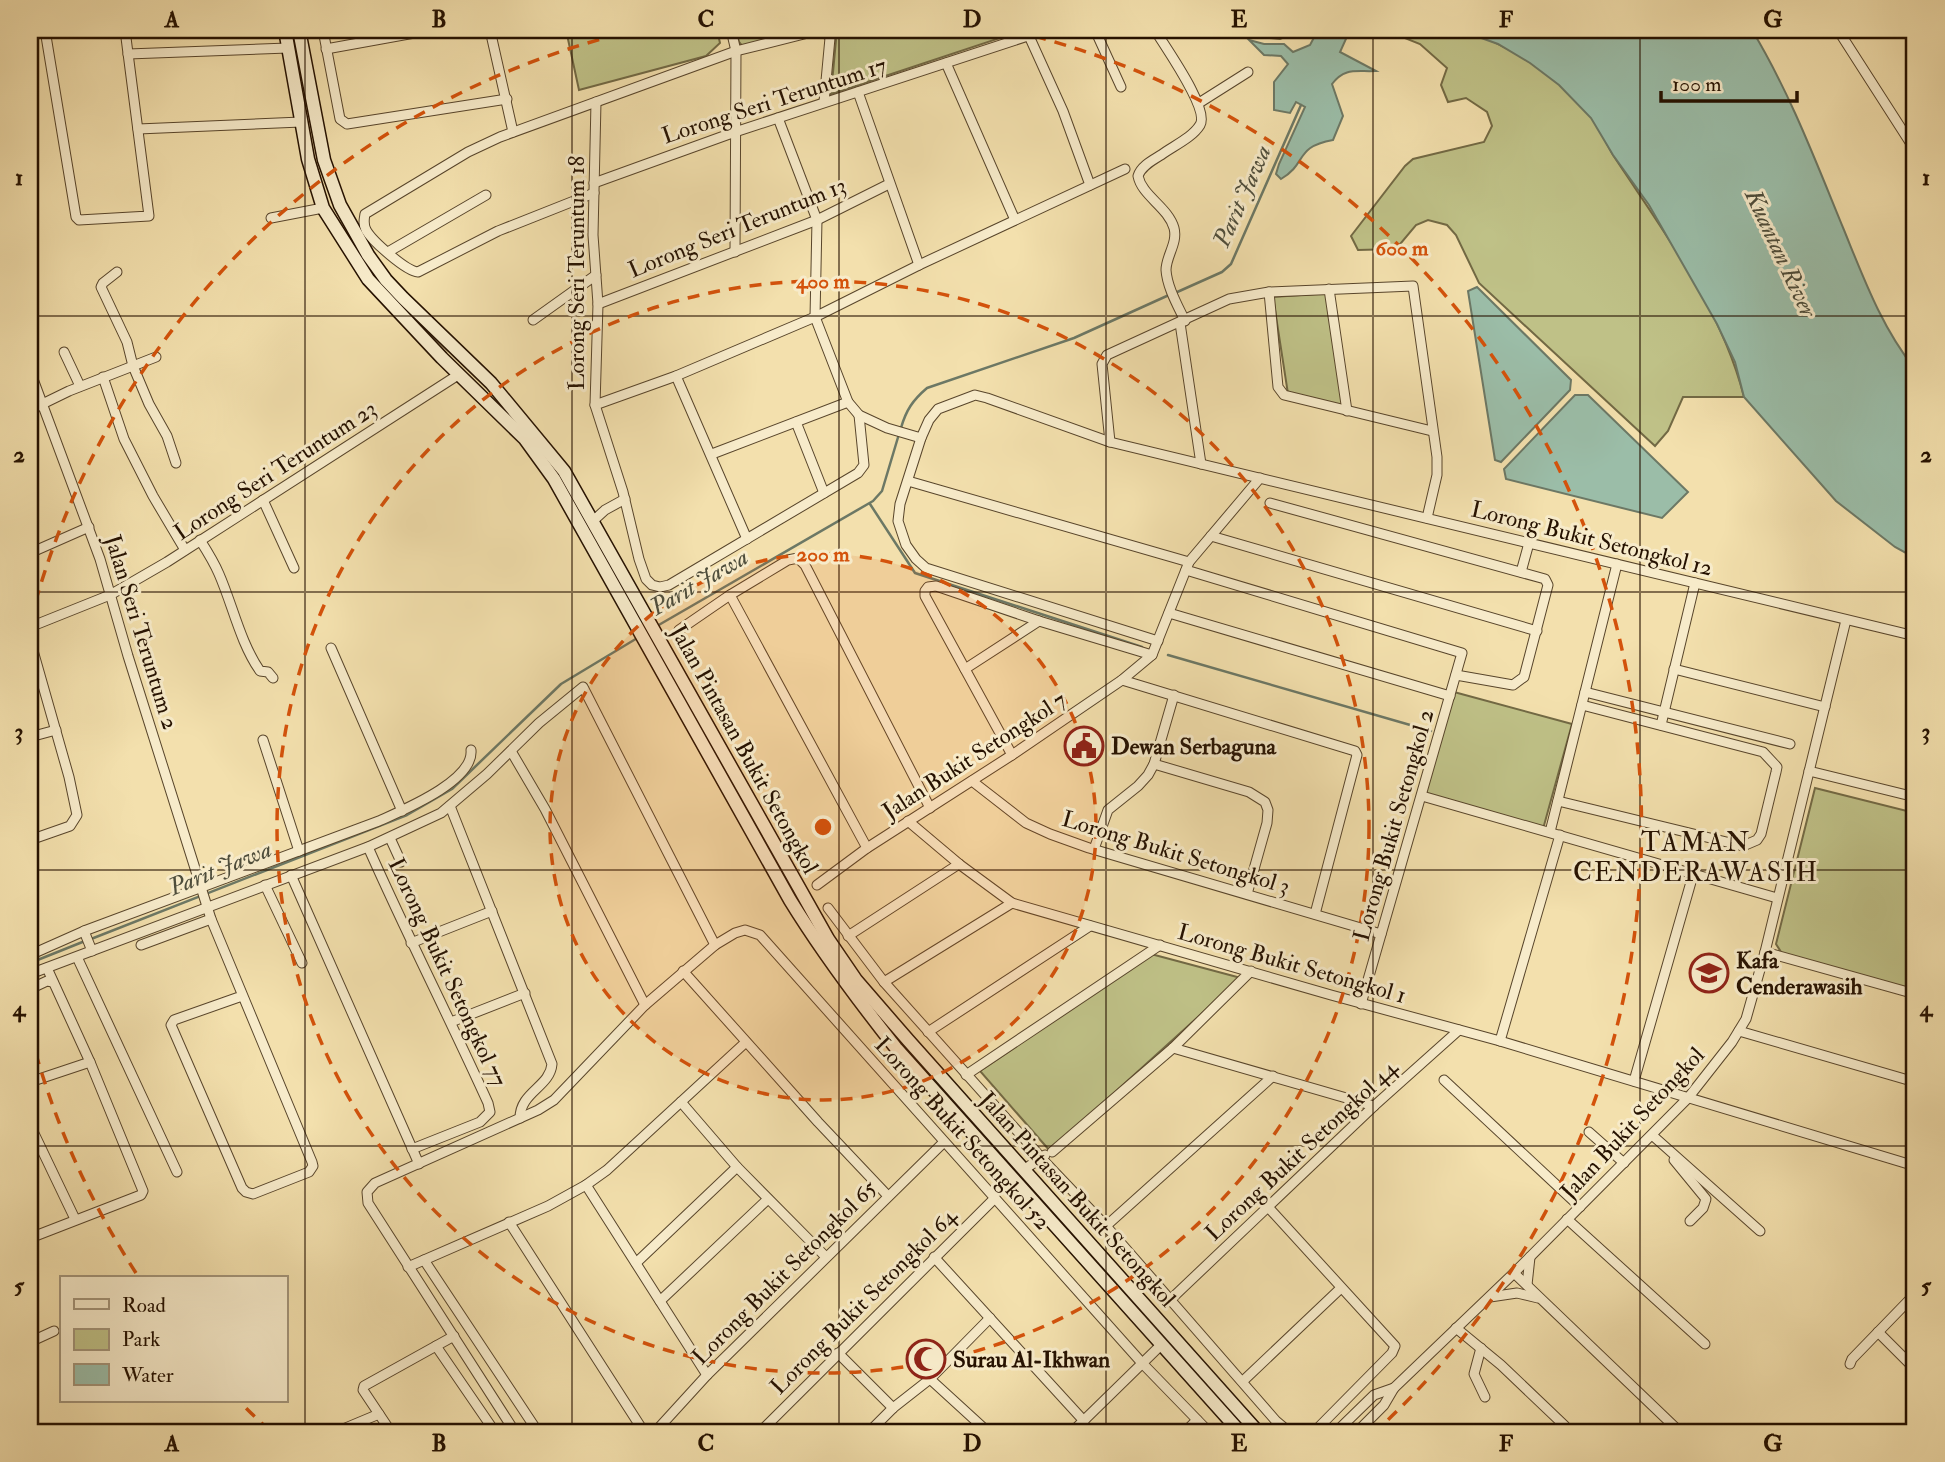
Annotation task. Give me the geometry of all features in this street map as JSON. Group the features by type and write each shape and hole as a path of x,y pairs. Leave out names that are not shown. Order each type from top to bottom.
{"main road":[{"name":"Jalan Pintasan Bukit Setongkol","path":"285,30 308,159 323,208 368,279 458,375 525,439 547,469 790,900 846,986 896,1048 1160,1347 1240,1432"},
{"name":"Jalan Pintasan Bukit Setongkol","path":"299,30 324,160 340,205 368,254 386,280 491,383 564,471 828,939 856,980 1258,1432"},
{"path":"442,358 448,353 450,343"}],"street":[{"path":"45,30 77,219 149,216 125,30"},
{"path":"323,30 340,119 347,124 507,99"},
{"path":"326,49 431,30"},
{"path":"490,30 513,132 736,51 816,31 826,33 830,38 824,102"},
{"path":"731,30 736,51 735,252"},
{"name":"Lorong Seri Teruntum 17","path":"513,132 468,152 365,214 363,223 367,232 412,272 424,271 498,231 594,188 735,132 1046,30"},
{"path":"1095,30 1121,88"},
{"path":"1155,30 1199,103 1203,116 1200,126 1192,134 1145,165 1138,176 1139,183 1160,205 1175,231 1175,241 1166,268 1182,319 1201,464"},
{"path":"1838,30 1915,150"},
{"path":"1029,36 1063,111 1090,185"},
{"path":"128,54 288,48"},
{"path":"946,64 1015,220"},
{"path":"1199,103 1248,72"},
{"path":"858,92 919,264"},
{"name":"Lorong Seri Teruntum 18","path":"597,102 593,235 598,304 595,405 625,499 639,559 646,579 660,587 669,585 747,539"},
{"path":"778,118 817,219 815,317 848,402 859,415 887,428 921,438"},
{"path":"138,129 301,122"},
{"path":"595,405 676,376 815,317 919,264 1125,169"},
{"name":"Lorong Seri Teruntum 13","path":"598,304 817,219 889,184"},
{"path":"388,252 486,195"},
{"path":"271,218 323,208"},
{"path":"117,272 101,287 127,342 133,366 149,404 164,429 176,463"},
{"path":"533,320 596,275"},
{"path":"1110,442 1102,364 1107,355 1229,299 1269,292 1413,286 1437,457 1437,475 1427,518"},
{"path":"1329,289 1347,411"},
{"path":"1269,292 1280,390 1289,397 1432,432"},
{"path":"64,352 80,386"},
{"path":"30,410 80,386 156,357"},
{"name":"Jalan Seri Teruntum 2","path":"30,371 89,527 203,898 311,1157 311,1169 253,1194 246,1192 171,1026 172,1022 242,996"},
{"name":"Lorong Seri Teruntum 23","path":"30,627 110,595 458,375"},
{"path":"676,376 747,539 858,473 864,465 859,415"},
{"path":"103,377 124,439 185,550"},
{"name":"Lorong Bukit Setongkol 12","path":"1158,641 926,568 916,559 906,545 898,521 921,438 929,420 938,409 975,396 987,398 1110,442 1915,636"},
{"path":"712,454 848,402"},
{"path":"796,422 824,493"},
{"path":"1012,755 925,591 936,586 1152,655 1187,566 1260,478"},
{"path":"908,481 1462,653 1450,696"},
{"path":"593,521 605,510 625,499"},
{"path":"263,500 294,568"},
{"path":"1270,503 1542,577 1548,584 1524,677 1513,685 1456,675"},
{"path":"30,553 89,527"},
{"path":"1211,536 1537,631"},
{"path":"200,540 219,572 235,620 253,660 260,671 268,672 273,678"},
{"path":"1521,572 1530,543"},
{"path":"679,630 730,595 788,560 798,558 805,565 930,808"},
{"path":"1500,1041 1555,833 1558,801 1617,564"},
{"path":"1661,725 1695,583"},
{"path":"730,595 867,848"},
{"name":"Lorong Bukit Setongkol 2","path":"1169,614 1450,696 1361,1004"},
{"name":"Jalan Bukit Setongkol","path":"1363,1430 1394,1388 1514,1273 1688,1098 1739,1031 1751,1006 1846,620"},
{"path":"965,669 1039,621"},
{"path":"30,640 69,776 77,815 70,826 30,840"},
{"path":"331,648 402,811"},
{"name":"Jalan Bukit Setongkol 7","path":"817,885 867,848 1012,755 1122,680 1152,655"},
{"path":"1674,669 1825,707"},
{"path":"1122,680 1355,751 1357,755 1349,789 1315,914"},
{"path":"30,955 84,931 203,898 265,885 390,838 450,806 539,723 583,687 715,946 645,1005 561,1094 538,1110 375,1183 367,1192 368,1203 515,1432"},
{"path":"1585,692 1790,744"},
{"path":"1094,849 1108,810 1138,786 1154,764 1174,695"},
{"path":"1558,801 1736,846 1757,840 1761,834 1777,767 1763,752 1582,705"},
{"path":"30,737 56,730"},
{"path":"263,740 299,851"},
{"path":"30,974 77,957 299,851 402,811 456,777 472,758 471,750"},
{"path":"511,751 545,809 645,1005"},
{"path":"1154,764 1250,792 1265,802 1268,810 1267,824 1247,894"},
{"path":"1809,771 1915,797"},
{"name":"Lorong Bukit Setongkol 3","path":"972,781 1026,823 1050,834 1381,934"},
{"path":"1422,796 1777,898"},
{"path":"450,806 552,1064 548,1077 522,1104 520,1118"},
{"name":"Lorong Bukit Setongkol 1","path":"908,821 959,864 1012,903 1361,1004 1500,1041 1915,1166"},
{"path":"390,838 401,862"},
{"name":"Lorong Bukit Setongkol 77","path":"368,847 411,943 451,1022 490,1112 480,1122 412,1149"},
{"path":"848,936 959,864"},
{"path":"292,875 419,1164"},
{"path":"1634,1081 1693,875"},
{"path":"265,885 302,963"},
{"path":"884,982 1012,903"},
{"path":"828,908 884,982 1043,1160 1106,1226 1276,1421 1289,1432"},
{"path":"411,943 492,911"},
{"path":"141,945 211,919"},
{"path":"929,1032 1090,926"},
{"name":"Lorong Bukit Setongkol 52","path":"715,946 745,930 753,931 768,943 944,1142 1209,1432"},
{"path":"84,931 91,948"},
{"path":"966,1075 1160,945"},
{"path":"1765,952 1915,994"},
{"path":"77,957 177,1172"},
{"path":"30,1238 141,1195 143,1191 90,1062 47,968"},
{"path":"683,971 888,1196"},
{"path":"1029,1173 1173,1048 1251,971"},
{"path":"30,989 47,981 53,982"},
{"path":"451,1022 526,993"},
{"name":"Lorong Bukit Setongkol 44","path":"1170,1300 1374,1106 1460,1030"},
{"path":"1739,1031 1915,1082"},
{"path":"408,1267 548,1206 586,1185 607,1170 746,1042"},
{"path":"1173,1048 1374,1106"},
{"path":"30,1082 90,1062"},
{"path":"1106,1226 1273,1076"},
{"path":"1444,1080 1580,1207"},
{"path":"681,1102 737,1167 826,1257"},
{"path":"30,1125 75,1219"},
{"path":"1589,1132 1624,1163"},
{"path":"1652,1135 1760,1231"},
{"name":"Lorong Bukit Setongkol 65","path":"655,1432 707,1375 944,1142"},
{"path":"1660,1142 1662,1150 1706,1199 1703,1208 1689,1220"},
{"path":"636,1263 737,1167"},
{"path":"586,1185 707,1375"},
{"name":"Lorong Bukit Setongkol 64","path":"760,1432 995,1198"},
{"path":"660,1301 768,1199"},
{"path":"1268,1207 1395,1346 1392,1353 1314,1432"},
{"path":"1567,1219 1705,1344"},
{"path":"509,1222 643,1432"},
{"path":"1527,1285 1531,1256"},
{"path":"934,1257 1084,1421"},
{"path":"424,1260 538,1432"},
{"path":"1514,1273 1680,1432"},
{"path":"1243,1381 1341,1288"},
{"path":"1489,1297 1517,1293 1540,1298"},
{"path":"1850,1364 1915,1294"},
{"path":"869,1432 893,1408 930,1379 990,1318"},
{"path":"1456,1328 1565,1426"},
{"path":"30,1342 54,1331"},
{"path":"1878,1332 1915,1369"},
{"path":"391,1432 363,1390 364,1386 454,1336"},
{"path":"436,1346 495,1432"},
{"path":"1072,1432 1160,1347"},
{"path":"1481,1348 1474,1374 1485,1396"},
{"path":"838,1353 893,1408"},
{"path":"930,1379 988,1432"},
{"name":"Jalan Bukit Setongkol","path":"1336,1432 1374,1395 1394,1388"},
{"path":"336,1432 379,1413"},
{"path":"1185,1432 1197,1420"}],"green space":[{"path":"566,30 717,30 720,43 706,56 579,90"},
{"path":"736,30 811,30 744,48 739,42"},
{"path":"831,30 1024,30 831,94 836,40"},
{"path":"1227,30 1302,30 1280,39 1232,34"},
{"path":"1376,30 1461,30 1497,43 1515,53 1566,90 1595,122 1613,155 1689,271 1721,332 1744,397 1683,397 1668,431 1655,446 1479,283 1456,235 1447,225 1428,220 1416,225 1396,249 1358,250 1351,236 1405,166 1413,159 1484,142 1492,126 1487,112 1466,98 1448,102 1441,85 1447,68 1420,44 1390,32"},
{"path":"1329,293 1345,410 1288,394 1273,297"},
{"path":"1454,692 1572,724 1543,829 1425,795"},
{"path":"1815,788 1915,813 1915,991 1783,955 1776,944"},
{"path":"1151,954 1241,978 1050,1151 980,1071"}],"water":[{"path":"1318,30 1350,30 1340,52 1376,71 1346,73 1332,84 1343,116 1333,140 1312,147 1281,179 1276,174 1279,164 1305,107 1296,102 1290,113 1274,110 1274,82 1288,64 1281,56 1264,55 1249,40 1264,44 1284,44 1293,52 1310,45"},
{"name":"Kuantan River","path":"1459,30 1752,30 1802,128 1875,302 1893,337 1915,369 1915,558 1895,547 1836,501 1744,397 1735,362 1717,324 1649,205 1613,155 1591,118 1559,85 1530,63 1498,44"},
{"path":"1477,287 1571,380 1570,390 1501,462 1495,460 1468,291"},
{"path":"1575,395 1588,395 1688,492 1662,518 1506,479 1504,469"}],"waterway":[{"name":"Parit Jawa","path":"1175,293 1222,272 1231,264 1301,105"},
{"name":"Parit Jawa","path":"901,428 911,406 927,388 1074,338 1169,295"},
{"name":"Parit Jawa","path":"657,626 873,501 882,491 899,434"},
{"path":"870,504 915,573 1142,647"},
{"name":"Parit Jawa","path":"91,939 407,815 452,789 561,684 639,637"},
{"path":"1168,655 1431,731"},
{"name":"Parit Jawa","path":"30,963 85,941"}],"place":[{"name":"Dewan Serbaguna","path":"1084,746"},
{"name":"Kafa Cenderawasih","path":"1709,973"},
{"name":"Surau Al-Ikhwan","path":"926,1359"}],"district":[{"name":"TAMAN CENDERAWASIH","path":"1696,857"}]}
